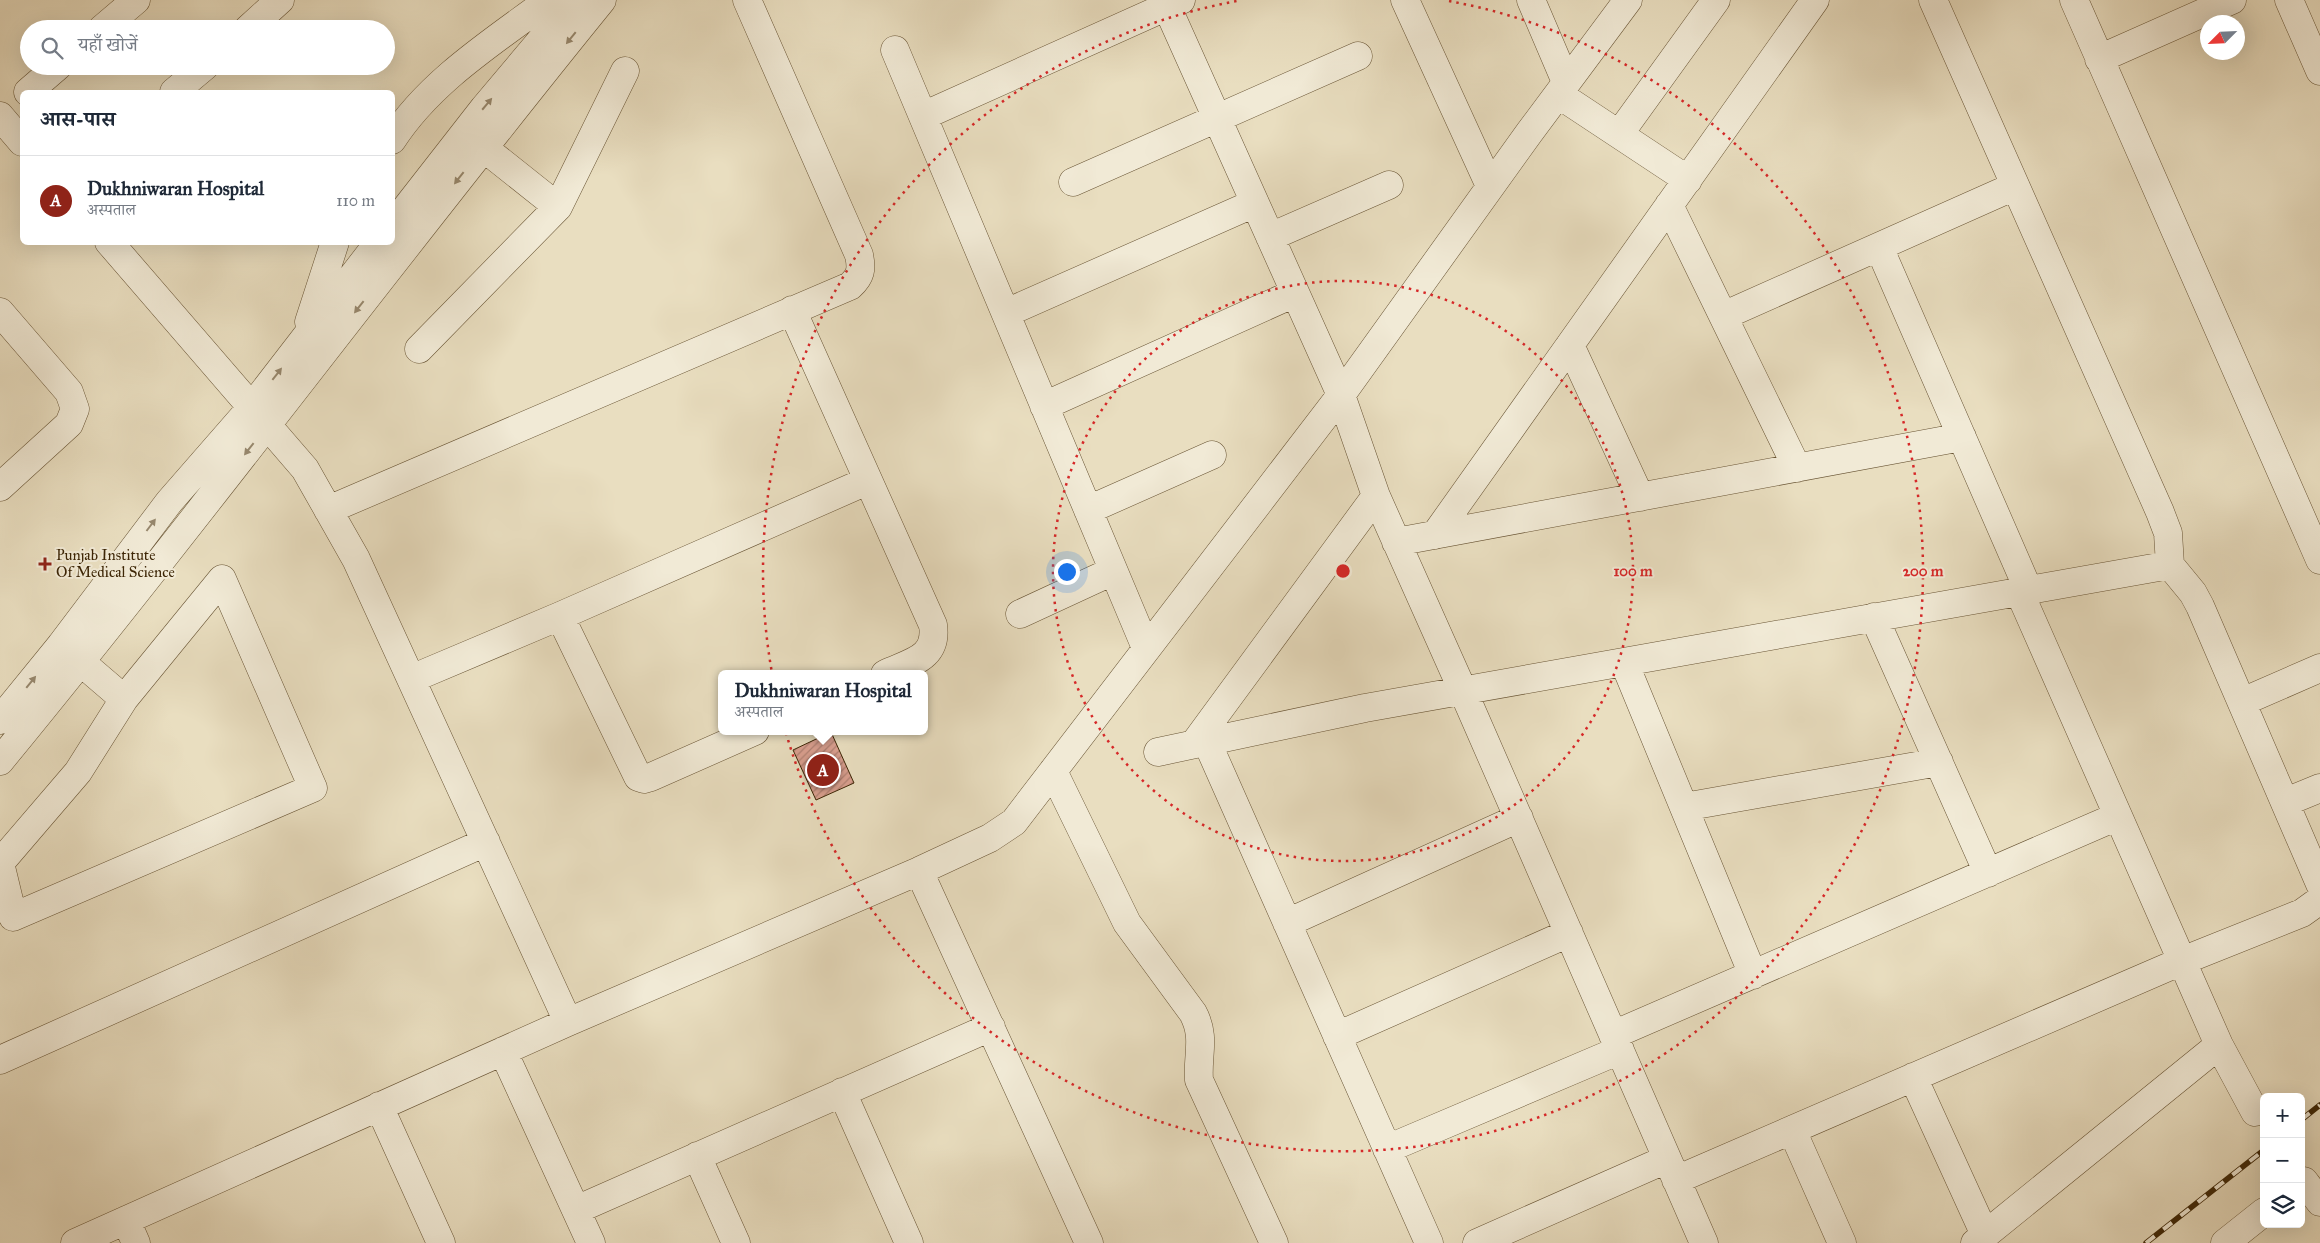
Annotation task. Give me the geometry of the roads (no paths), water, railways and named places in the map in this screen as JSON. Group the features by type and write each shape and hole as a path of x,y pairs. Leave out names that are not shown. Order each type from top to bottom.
{"street":[{"path":"113,20 136,0"},
{"path":"258,20 280,0"},
{"path":"395,136 439,85 550,0"},
{"path":"395,242 473,141 575,0"},
{"path":"398,208 473,141 602,0"},
{"path":"328,510 850,286 859,278 862,267 859,255 747,0"},
{"path":"1405,0 1490,186"},
{"path":"1531,0 1562,88 1620,133 1688,180"},
{"path":"74,1243 131,1232 379,1106 568,1022 919,871 990,838 1014,822 1341,395 1490,186 1628,0"},
{"path":"1620,133 1716,0"},
{"path":"1435,535 1815,0"},
{"path":"1933,0 2160,512 2168,534 2170,565 2193,593 2286,802 2320,884"},
{"path":"2074,0 2317,544"},
{"path":"2100,59 2232,0"},
{"path":"2289,0 2320,71"},
{"path":"923,116 1171,2 1217,119 1341,395 1376,496 1464,691 1704,1243"},
{"path":"895,50 1146,648"},
{"path":"1073,182 1358,56"},
{"path":"419,349 558,207 625,71"},
{"path":"30,90 48,75"},
{"path":"176,90 194,75"},
{"path":"20,99 0,116 20,140"},
{"path":"473,141 558,207"},
{"path":"1270,237 1389,184"},
{"path":"1723,316 2015,186"},
{"path":"1006,314 1255,203"},
{"path":"1669,205 1797,468"},
{"path":"112,245 305,469 356,559 568,1022"},
{"path":"304,340 334,245"},
{"path":"259,417 304,340 377,245"},
{"path":"0,761 71,653 259,417 392,245"},
{"path":"1879,247 1962,437 2023,590 2118,816 2219,1045 2255,1112"},
{"path":"1044,406 1295,293"},
{"path":"792,310 932,625 934,638 930,650 920,658 894,670"},
{"path":"0,312 69,392 75,409 69,424 0,487"},
{"path":"1570,345 1640,497"},
{"path":"1396,542 1962,437"},
{"path":"1088,510 1212,456"},
{"path":"411,678 560,616 867,481"},
{"path":"1200,743 1376,496"},
{"path":"1158,752 1365,708 2170,565"},
{"path":"1020,614 1114,571"},
{"path":"222,579 313,788 13,917 0,863 78,772 124,699 222,579"},
{"path":"560,616 638,777 644,779 651,777 746,735"},
{"path":"1874,617 1988,873"},
{"path":"71,653 124,699"},
{"path":"0,720 71,653"},
{"path":"1624,662 1753,975"},
{"path":"2242,702 2320,668"},
{"path":"1200,743 1287,923 1429,1243"},
{"path":"1684,807 1939,762"},
{"path":"1053,771 1127,923 1194,1014 1202,1038 1198,1064 1199,1080 1274,1243"},
{"path":"2286,802 2320,788"},
{"path":"1387,1148 1616,1043 1753,975 2118,816"},
{"path":"1287,923 1519,818"},
{"path":"0,1060 486,842"},
{"path":"919,871 1089,1243"},
{"path":"1477,1243 1672,1170 1792,1130 2182,961 2302,913 2320,900"},
{"path":"1337,1036 1569,933"},
{"path":"576,1210 991,1027"},
{"path":"1913,1078 1980,1239 2219,1045"},
{"path":"503,1051 591,1243"},
{"path":"842,1092 909,1243"},
{"path":"379,1106 441,1243"},
{"path":"1792,1130 1842,1243"},
{"path":"698,1156 736,1243"},
{"path":"2225,1243 2260,1215"}],"railway":[{"path":"2305,1117 2320,1105"},
{"path":"2146,1243 2260,1153"}],"place":[{"name":"Punjab Institute Of Medical Science","path":"45,564"},
{"name":"Dukhniwaran Hospital","path":"823,770"}]}
